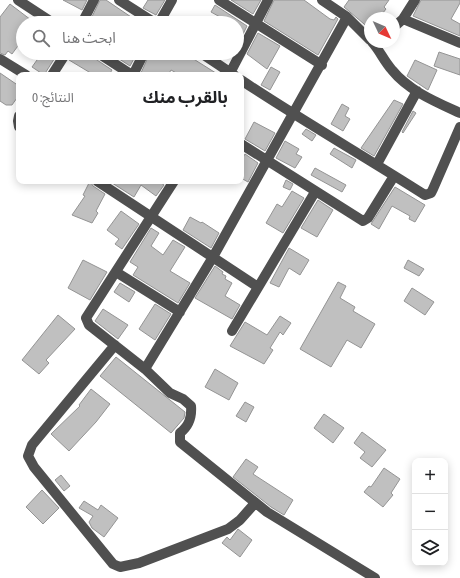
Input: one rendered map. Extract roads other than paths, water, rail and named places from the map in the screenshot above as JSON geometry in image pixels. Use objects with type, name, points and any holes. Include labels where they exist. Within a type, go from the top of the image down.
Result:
[{"type":"street","points":[[18,0],[42,16]]},
{"type":"street","points":[[86,16],[94,0]]},
{"type":"street","points":[[119,0],[144,16]]},
{"type":"street","points":[[163,16],[172,0]]},
{"type":"street","points":[[219,0],[243,16]]},
{"type":"street","points":[[244,47],[268,0]]},
{"type":"street","points":[[322,0],[347,18],[364,33]]},
{"type":"street","points":[[400,22],[415,0]]},
{"type":"street","points":[[244,17],[322,65]]},
{"type":"street","points":[[145,369],[213,257],[294,115],[347,18]]},
{"type":"street","points":[[403,19],[460,43]]},
{"type":"street","points":[[378,48],[392,70],[402,81],[417,91],[460,113]]},
{"type":"street","points":[[0,59],[21,72]]},
{"type":"street","points":[[54,72],[62,60]]},
{"type":"street","points":[[109,60],[128,72]]},
{"type":"street","points":[[134,72],[140,60]]},
{"type":"street","points":[[211,60],[228,72]]},
{"type":"street","points":[[232,72],[238,60]]},
{"type":"street","points":[[244,82],[294,115],[377,164],[425,195],[431,193],[460,127]]},
{"type":"street","points":[[377,164],[417,91]]},
{"type":"street","points":[[244,146],[363,221],[368,218],[394,176]]},
{"type":"street","points":[[101,184],[258,287]]},
{"type":"street","points":[[172,184],[152,218],[86,318],[89,325],[145,369],[170,393],[183,399],[191,406],[192,416],[186,428],[180,433],[180,442],[267,512],[375,578]]},
{"type":"street","points":[[232,331],[315,192]]},
{"type":"street","points":[[116,272],[180,312]]},
{"type":"street","points":[[115,345],[32,445],[28,456],[34,467],[115,566],[120,567],[139,563],[228,529],[240,520],[255,503]]}]
